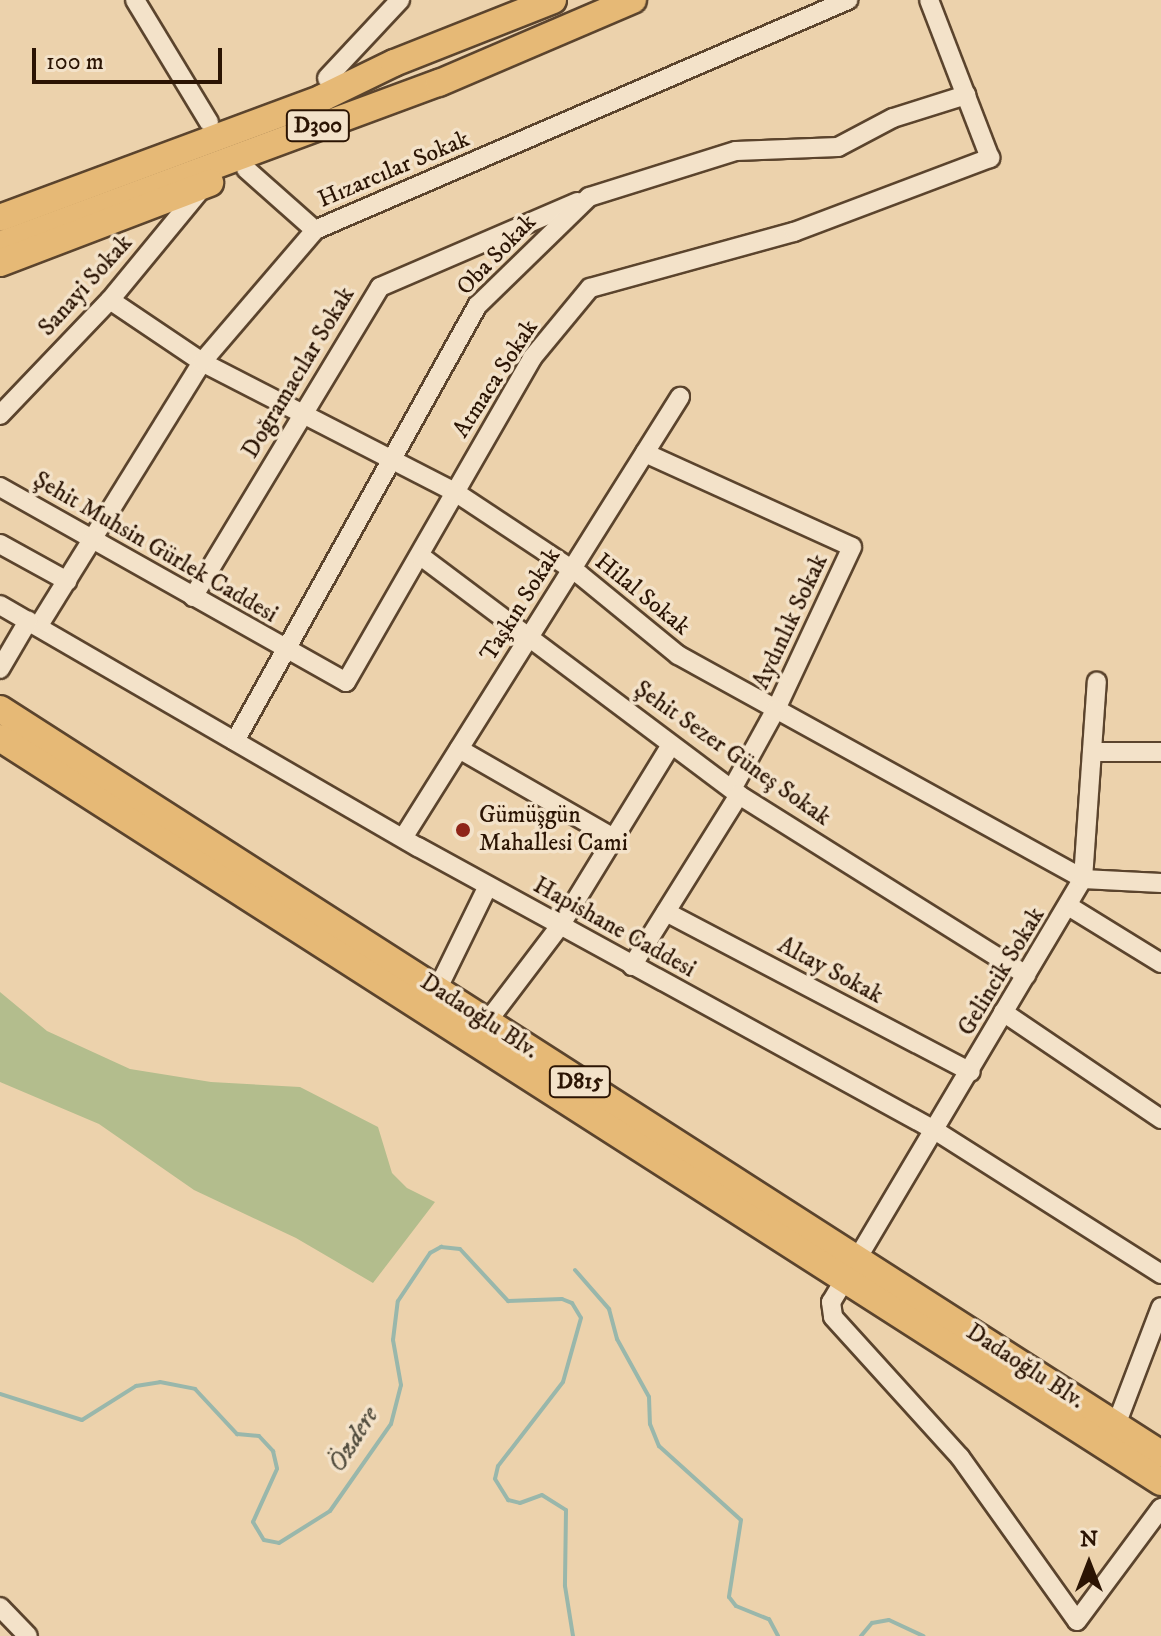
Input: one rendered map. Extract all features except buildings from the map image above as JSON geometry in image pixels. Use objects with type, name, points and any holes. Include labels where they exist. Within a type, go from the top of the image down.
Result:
[{"type":"highway","name":"D300","points":[[0,218],[322,98],[394,63],[553,0]]},
{"type":"highway","name":"D300","points":[[0,245],[439,83],[633,0]]},
{"type":"highway","points":[[0,200],[327,78],[394,63]]},
{"type":"highway","points":[[0,263],[367,123],[439,83]]},
{"type":"highway","name":"Dadaoğlu Blv.","points":[[0,709],[487,1022],[1161,1482]]},
{"type":"highway","name":"Dadaoğlu Blv.","points":[[0,738],[851,1269],[1161,1454]]},
{"type":"street","points":[[135,0],[209,122]]},
{"type":"street","points":[[327,78],[400,0]]},
{"type":"street","name":"Hızarcılar Sokak","points":[[0,669],[67,581],[202,362],[315,230],[848,0]]},
{"type":"street","points":[[929,0],[966,95]]},
{"type":"street","name":"Atmaca Sokak","points":[[286,650],[346,682],[422,557],[455,492],[532,358],[590,288],[794,232],[990,158],[966,95]]},
{"type":"street","name":"Oba Sokak","points":[[235,741],[478,305],[589,197],[736,151],[838,147],[893,118],[966,95]]},
{"type":"street","points":[[246,169],[315,230]]},
{"type":"street","name":"Sanayi Sokak","points":[[0,415],[110,300],[204,185]]},
{"type":"street","name":"Doğramacılar Sokak","points":[[193,597],[380,287],[589,197]]},
{"type":"street","name":"Hilal Sokak","points":[[110,300],[202,362],[455,492],[572,569],[678,655],[1083,879],[1161,883]]},
{"type":"street","name":"Taşkın Sokak","points":[[403,838],[680,397]]},
{"type":"street","name":"Aydınlık Sokak","points":[[632,966],[735,792],[852,547],[645,453]]},
{"type":"street","name":"Şehit Muhsin Gürlek Caddesi","points":[[0,487],[94,537],[286,650]]},
{"type":"street","points":[[0,544],[67,581]]},
{"type":"street","name":"Şehit Sezer Güneş Sokak","points":[[422,557],[735,792],[1026,975]]},
{"type":"street","name":"Hapishane Caddesi","points":[[0,605],[488,886],[936,1131],[1161,1274]]},
{"type":"street","name":"Gelincik Sokak","points":[[1097,681],[1083,879],[1070,907],[1003,1012],[971,1072],[831,1302],[833,1317],[960,1457],[1077,1621],[1161,1508]]},
{"type":"street","points":[[487,1022],[560,926],[671,745]]},
{"type":"street","points":[[459,749],[614,838]]},
{"type":"street","points":[[1092,752],[1161,752]]},
{"type":"street","points":[[437,990],[488,886]]},
{"type":"street","points":[[1070,907],[1161,963]]},
{"type":"street","name":"Altay Sokak","points":[[666,912],[971,1072]]},
{"type":"street","points":[[1003,1012],[1161,1119]]},
{"type":"street","points":[[1116,1425],[1161,1307]]},
{"type":"street","points":[[0,1607],[28,1636]]},
{"type":"green space","points":[[0,992],[47,1031],[130,1069],[211,1082],[300,1087],[378,1127],[392,1173],[407,1188],[435,1202],[373,1283],[296,1238],[194,1190],[99,1124],[0,1082]]},
{"type":"waterway","name":"Özdere","points":[[0,1394],[82,1420],[136,1386],[160,1382],[195,1389],[237,1434],[259,1436],[273,1451],[277,1469],[253,1522],[264,1540],[279,1543],[330,1511],[391,1424],[401,1385],[393,1340],[398,1301],[430,1253],[441,1247],[460,1249],[508,1301],[562,1299],[572,1303],[581,1318],[563,1382],[498,1466],[495,1479],[508,1500],[520,1503],[542,1495],[566,1510],[565,1586],[573,1636]]},
{"type":"waterway","points":[[575,1270],[609,1309],[617,1339],[649,1397],[650,1424],[659,1446],[741,1520],[729,1597],[736,1606],[769,1619],[778,1636]]},
{"type":"waterway","points":[[861,1636],[872,1623],[889,1620],[924,1636]]},
{"type":"place","name":"Gümüşgün Mahallesi Cami","points":[[463,830]]}]
